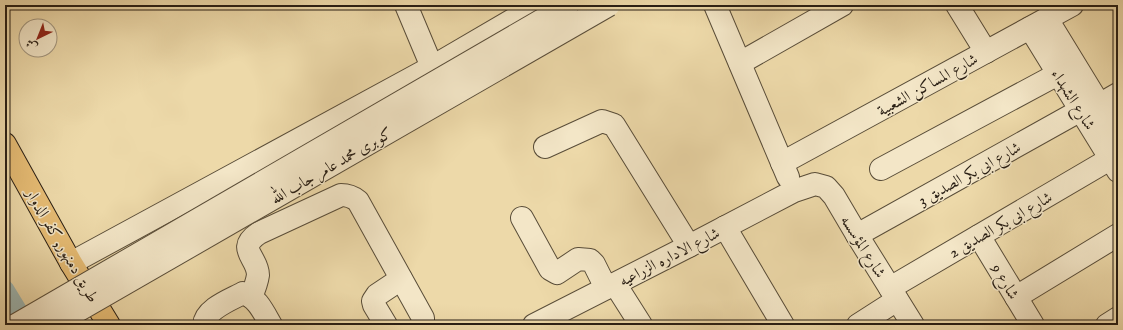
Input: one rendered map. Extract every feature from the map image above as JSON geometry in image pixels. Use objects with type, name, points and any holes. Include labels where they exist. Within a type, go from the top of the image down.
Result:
[{"type":"main road","name":"طريق دمنهور, كفر الدوار","points":[[5,144],[71,263],[109,325]]},
{"type":"street","points":[[406,5],[432,67]]},
{"type":"street","points":[[71,263],[432,67],[538,5]]},
{"type":"street","name":"كوبرى محمد عامر جاب الله","points":[[16,325],[568,5]]},
{"type":"street","name":"كوبرى محمد عامر جاب الله","points":[[53,325],[610,5]]},
{"type":"street","points":[[716,5],[782,163],[799,189]]},
{"type":"street","points":[[740,63],[842,5]]},
{"type":"street","points":[[956,5],[986,52]]},
{"type":"street","name":"شارع المساكن الشعبية","points":[[782,163],[1072,5]]},
{"type":"street","name":"شارع الشهداء","points":[[1038,23],[1058,74],[1118,135]]},
{"type":"street","name":"شارع الشهداء","points":[[1038,23],[1090,107],[1114,165]]},
{"type":"street","points":[[881,169],[1058,74]]},
{"type":"street","name":"شارع ابى بكر الصديق 3","points":[[856,235],[1090,107],[1118,94]]},
{"type":"street","points":[[545,147],[602,121],[614,125],[689,246]]},
{"type":"street","name":"شارع ابى بكر الصديق 2","points":[[858,325],[894,294],[979,236],[1114,165]]},
{"type":"street","name":"شارع المؤسسه","points":[[799,189],[815,184],[826,187],[834,196],[856,235],[913,325]]},
{"type":"street","name":"شارع الاداره الزراعيه","points":[[536,324],[799,189]]},
{"type":"street","points":[[251,297],[258,274],[248,250],[251,238],[341,195],[353,197],[358,201],[423,318],[423,325]]},
{"type":"street","points":[[522,218],[553,272],[557,273],[578,259],[590,260],[641,325]]},
{"type":"street","points":[[725,227],[783,325]]},
{"type":"street","points":[[1016,297],[1118,235]]},
{"type":"street","name":"شارع 9","points":[[979,236],[1033,325]]},
{"type":"street","points":[[386,325],[373,301],[377,294],[401,279]]},
{"type":"street","points":[[204,325],[204,320],[210,312],[243,293],[255,300],[271,325]]},
{"type":"street","points":[[1107,325],[1118,318]]},
{"type":"waterway","points":[[5,289],[27,325]]}]
